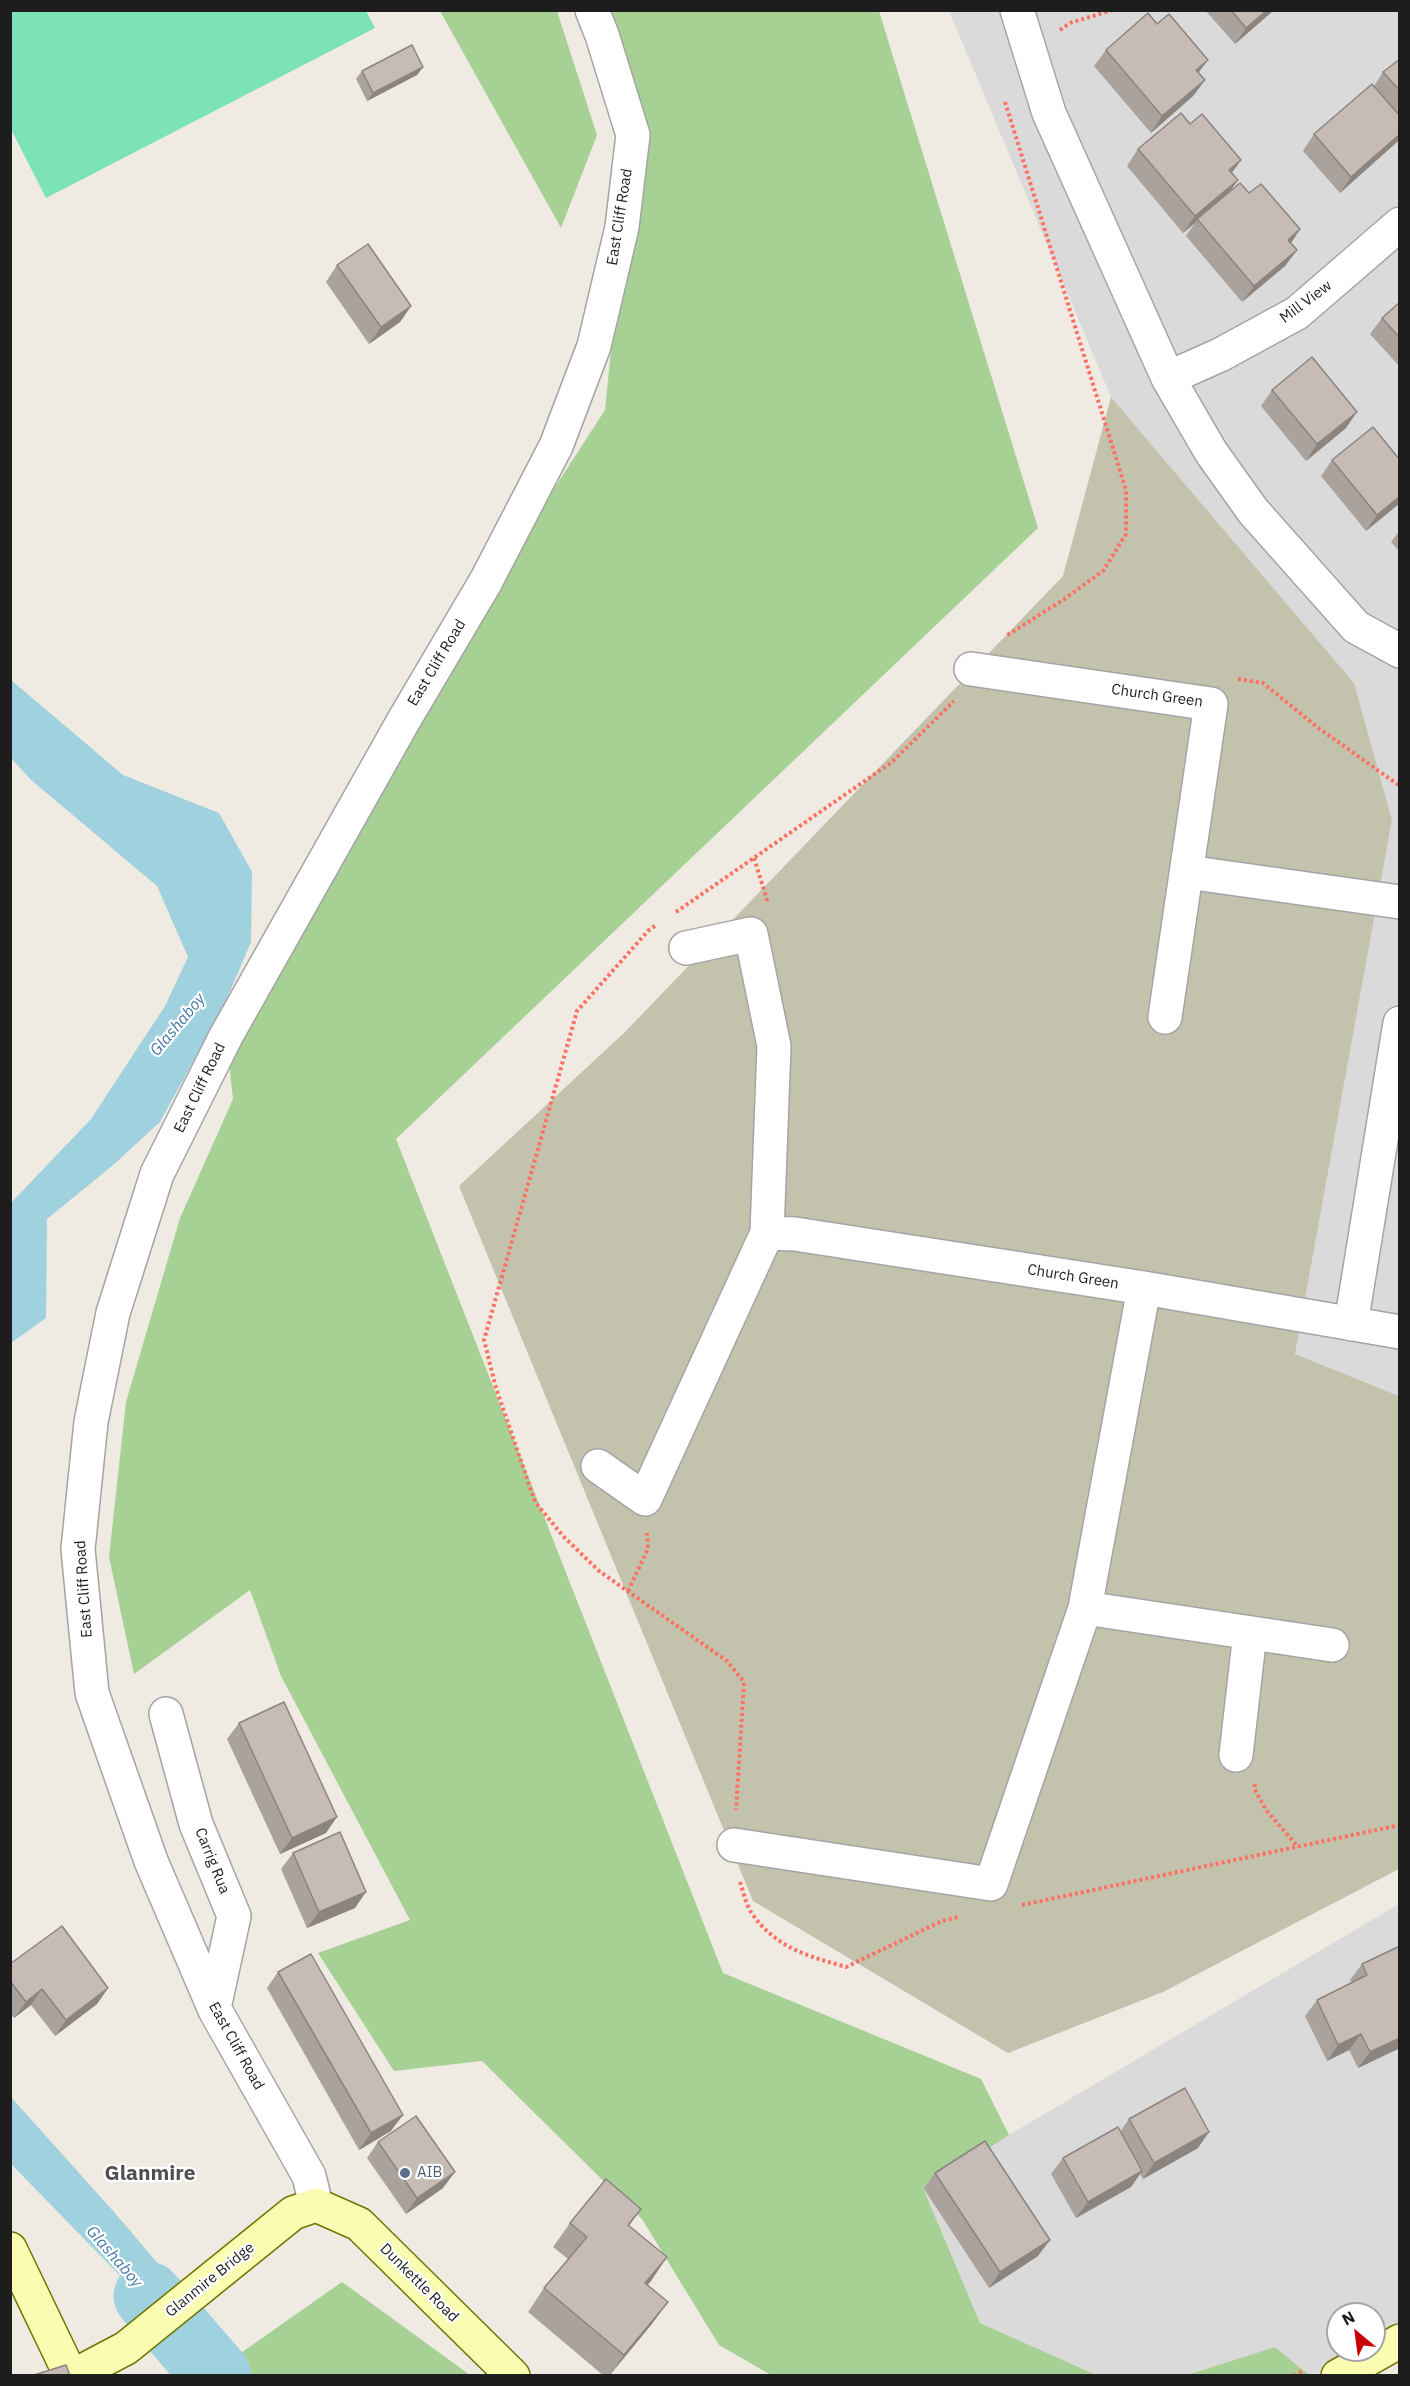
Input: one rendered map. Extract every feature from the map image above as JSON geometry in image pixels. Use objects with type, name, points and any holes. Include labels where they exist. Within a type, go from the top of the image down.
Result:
[{"type":"street","name":"East Cliff Road","points":[[305,2209],[309,2176],[214,2008],[150,1861],[92,1693],[78,1549],[91,1422],[113,1313],[157,1174],[226,1036],[311,889],[404,720],[486,581],[556,446],[594,346],[622,227],[633,135],[592,10]]},
{"type":"street","points":[[1023,12],[1049,113],[1168,378],[1211,452],[1252,512],[1356,627],[1400,651]]},
{"type":"street","name":"Mill View","points":[[1168,378],[1220,355],[1297,313],[1400,224]]},
{"type":"street","name":"Church Green","points":[[971,669],[1211,704],[1165,1017]]},
{"type":"street","points":[[1187,872],[1400,902]]},
{"type":"street","points":[[598,1466],[645,1499],[781,1234],[774,1046],[751,934],[686,948]]},
{"type":"street","points":[[1351,1324],[1400,1023]]},
{"type":"street","name":"Church Green","points":[[781,1234],[1144,1288],[1400,1332]]},
{"type":"street","points":[[734,1845],[991,1884],[1085,1608],[1144,1288]]},
{"type":"street","points":[[1085,1608],[1332,1645]]},
{"type":"street","points":[[1236,1755],[1250,1633]]},
{"type":"street","name":"Carrig Rua","points":[[166,1714],[196,1824],[234,1917],[214,2008]]},
{"type":"street","name":"Glanmire Bridge","points":[[72,2376],[126,2348],[305,2209]]},
{"type":"street","name":"Dunkettle Road","points":[[305,2209],[359,2224],[513,2376]]},
{"type":"street","points":[[10,2250],[72,2376]]},
{"type":"street","points":[[1338,2376],[1400,2340]]},
{"type":"path","points":[[1057,32],[1070,23],[1112,10]]},
{"type":"path","points":[[667,918],[892,762],[953,701],[970,689],[972,660],[1103,571],[1126,534],[1126,490],[1003,98]]},
{"type":"path","points":[[658,924],[648,931],[577,1011],[484,1340],[496,1388],[535,1502],[563,1536],[599,1571],[727,1660],[744,1682],[733,1862],[751,1912],[774,1936],[797,1953],[846,1967],[942,1921],[966,1916]]},
{"type":"path","points":[[628,1591],[648,1549],[645,1499]]},
{"type":"path","points":[[1236,1755],[1258,1757],[1254,1788],[1266,1810],[1298,1847]]},
{"type":"path","points":[[1012,1907],[1400,1825]]},
{"type":"shaded area","points":[[949,11],[1399,11],[1399,1396],[1295,1354],[1392,820],[1354,683],[1111,397]]},
{"type":"shaded area","points":[[1111,397],[1354,683],[1392,820],[1295,1354],[1399,1396],[1399,1869],[1163,1992],[1008,2053],[753,1901],[459,1186],[625,1032],[1063,576]]},
{"type":"shaded area","points":[[1399,1904],[1399,2357],[1386,2360],[1386,2302],[1326,2302],[1326,2362],[1374,2362],[1309,2375],[1275,2347],[1187,2375],[1096,2375],[980,2323],[924,2189],[1009,2135]]},
{"type":"green space","points":[[11,11],[366,11],[375,28],[46,198],[11,129]]},
{"type":"green space","points":[[440,11],[557,11],[597,135],[561,228]]},
{"type":"green space","points":[[611,11],[879,11],[1038,528],[396,1139],[723,1973],[981,2079],[1009,2135],[924,2190],[980,2323],[1096,2375],[771,2375],[719,2345],[642,2219],[482,2061],[394,2071],[318,1953],[410,1920],[281,1676],[250,1590],[134,1674],[109,1557],[126,1402],[180,1218],[233,1099],[226,1036],[404,720],[605,410],[633,135]]},
{"type":"green space","points":[[342,2282],[470,2375],[208,2376]]},
{"type":"green space","points":[[1275,2347],[1309,2375],[1187,2375]]},
{"type":"water","points":[[11,680],[123,775],[219,813],[252,872],[251,942],[225,1003],[160,1122],[112,1166],[47,1219],[46,1318],[11,1343],[11,1203],[91,1119],[165,1006],[188,957],[157,886],[30,779],[11,758]]},
{"type":"water","points":[[10,2096],[114,2212],[253,2375],[217,2375],[11,2164]]},
{"type":"building","points":[[1231,10],[1267,10],[1246,28]]},
{"type":"building","points":[[1148,13],[1157,24],[1169,14],[1208,60],[1196,70],[1205,80],[1162,116],[1106,50]]},
{"type":"building","points":[[412,45],[423,67],[373,93],[362,71]]},
{"type":"building","points":[[1400,59],[1400,91],[1383,72]]},
{"type":"building","points":[[1372,84],[1400,116],[1400,134],[1351,177],[1314,134]]},
{"type":"building","points":[[1181,113],[1190,124],[1202,114],[1241,160],[1229,170],[1238,180],[1195,216],[1138,149]]},
{"type":"building","points":[[1240,183],[1249,193],[1261,184],[1300,229],[1288,240],[1297,250],[1254,286],[1197,219]]},
{"type":"building","points":[[368,244],[411,306],[381,327],[337,265]]},
{"type":"building","points":[[1400,302],[1400,338],[1382,318]]},
{"type":"building","points":[[1312,357],[1357,412],[1317,444],[1272,390]]},
{"type":"building","points":[[1373,427],[1400,460],[1400,496],[1377,515],[1332,460]]},
{"type":"building","points":[[284,1702],[337,1817],[292,1838],[239,1723]]},
{"type":"building","points":[[340,1832],[366,1892],[319,1912],[293,1853]]},
{"type":"building","points":[[62,1926],[108,1988],[66,2020],[42,1989],[26,2002],[10,1981],[10,1964]]},
{"type":"building","points":[[1400,1946],[1400,2038],[1370,2052],[1361,2034],[1338,2045],[1317,2000],[1367,1975],[1362,1964]]},
{"type":"building","points":[[311,1954],[403,2115],[371,2133],[278,1972]]},
{"type":"building","points":[[1185,2088],[1209,2132],[1154,2163],[1129,2119]]},
{"type":"building","points":[[416,2116],[455,2172],[417,2198],[378,2142]]},
{"type":"building","points":[[1118,2127],[1142,2171],[1088,2202],[1063,2158]]},
{"type":"building","points":[[985,2141],[1050,2240],[1000,2272],[935,2173]]},
{"type":"building","points":[[606,2179],[641,2209],[628,2225],[667,2257],[645,2283],[668,2302],[624,2355],[544,2288],[587,2237],[570,2223]]},
{"type":"building","points":[[66,2365],[70,2376],[31,2376]]},
{"type":"waterway","name":"Glashaboy","points":[[148,2296],[217,2376]]},
{"type":"place","name":"AIB","points":[[405,2173]]},
{"type":"district","name":"Glanmire","points":[[150,2174]]}]
